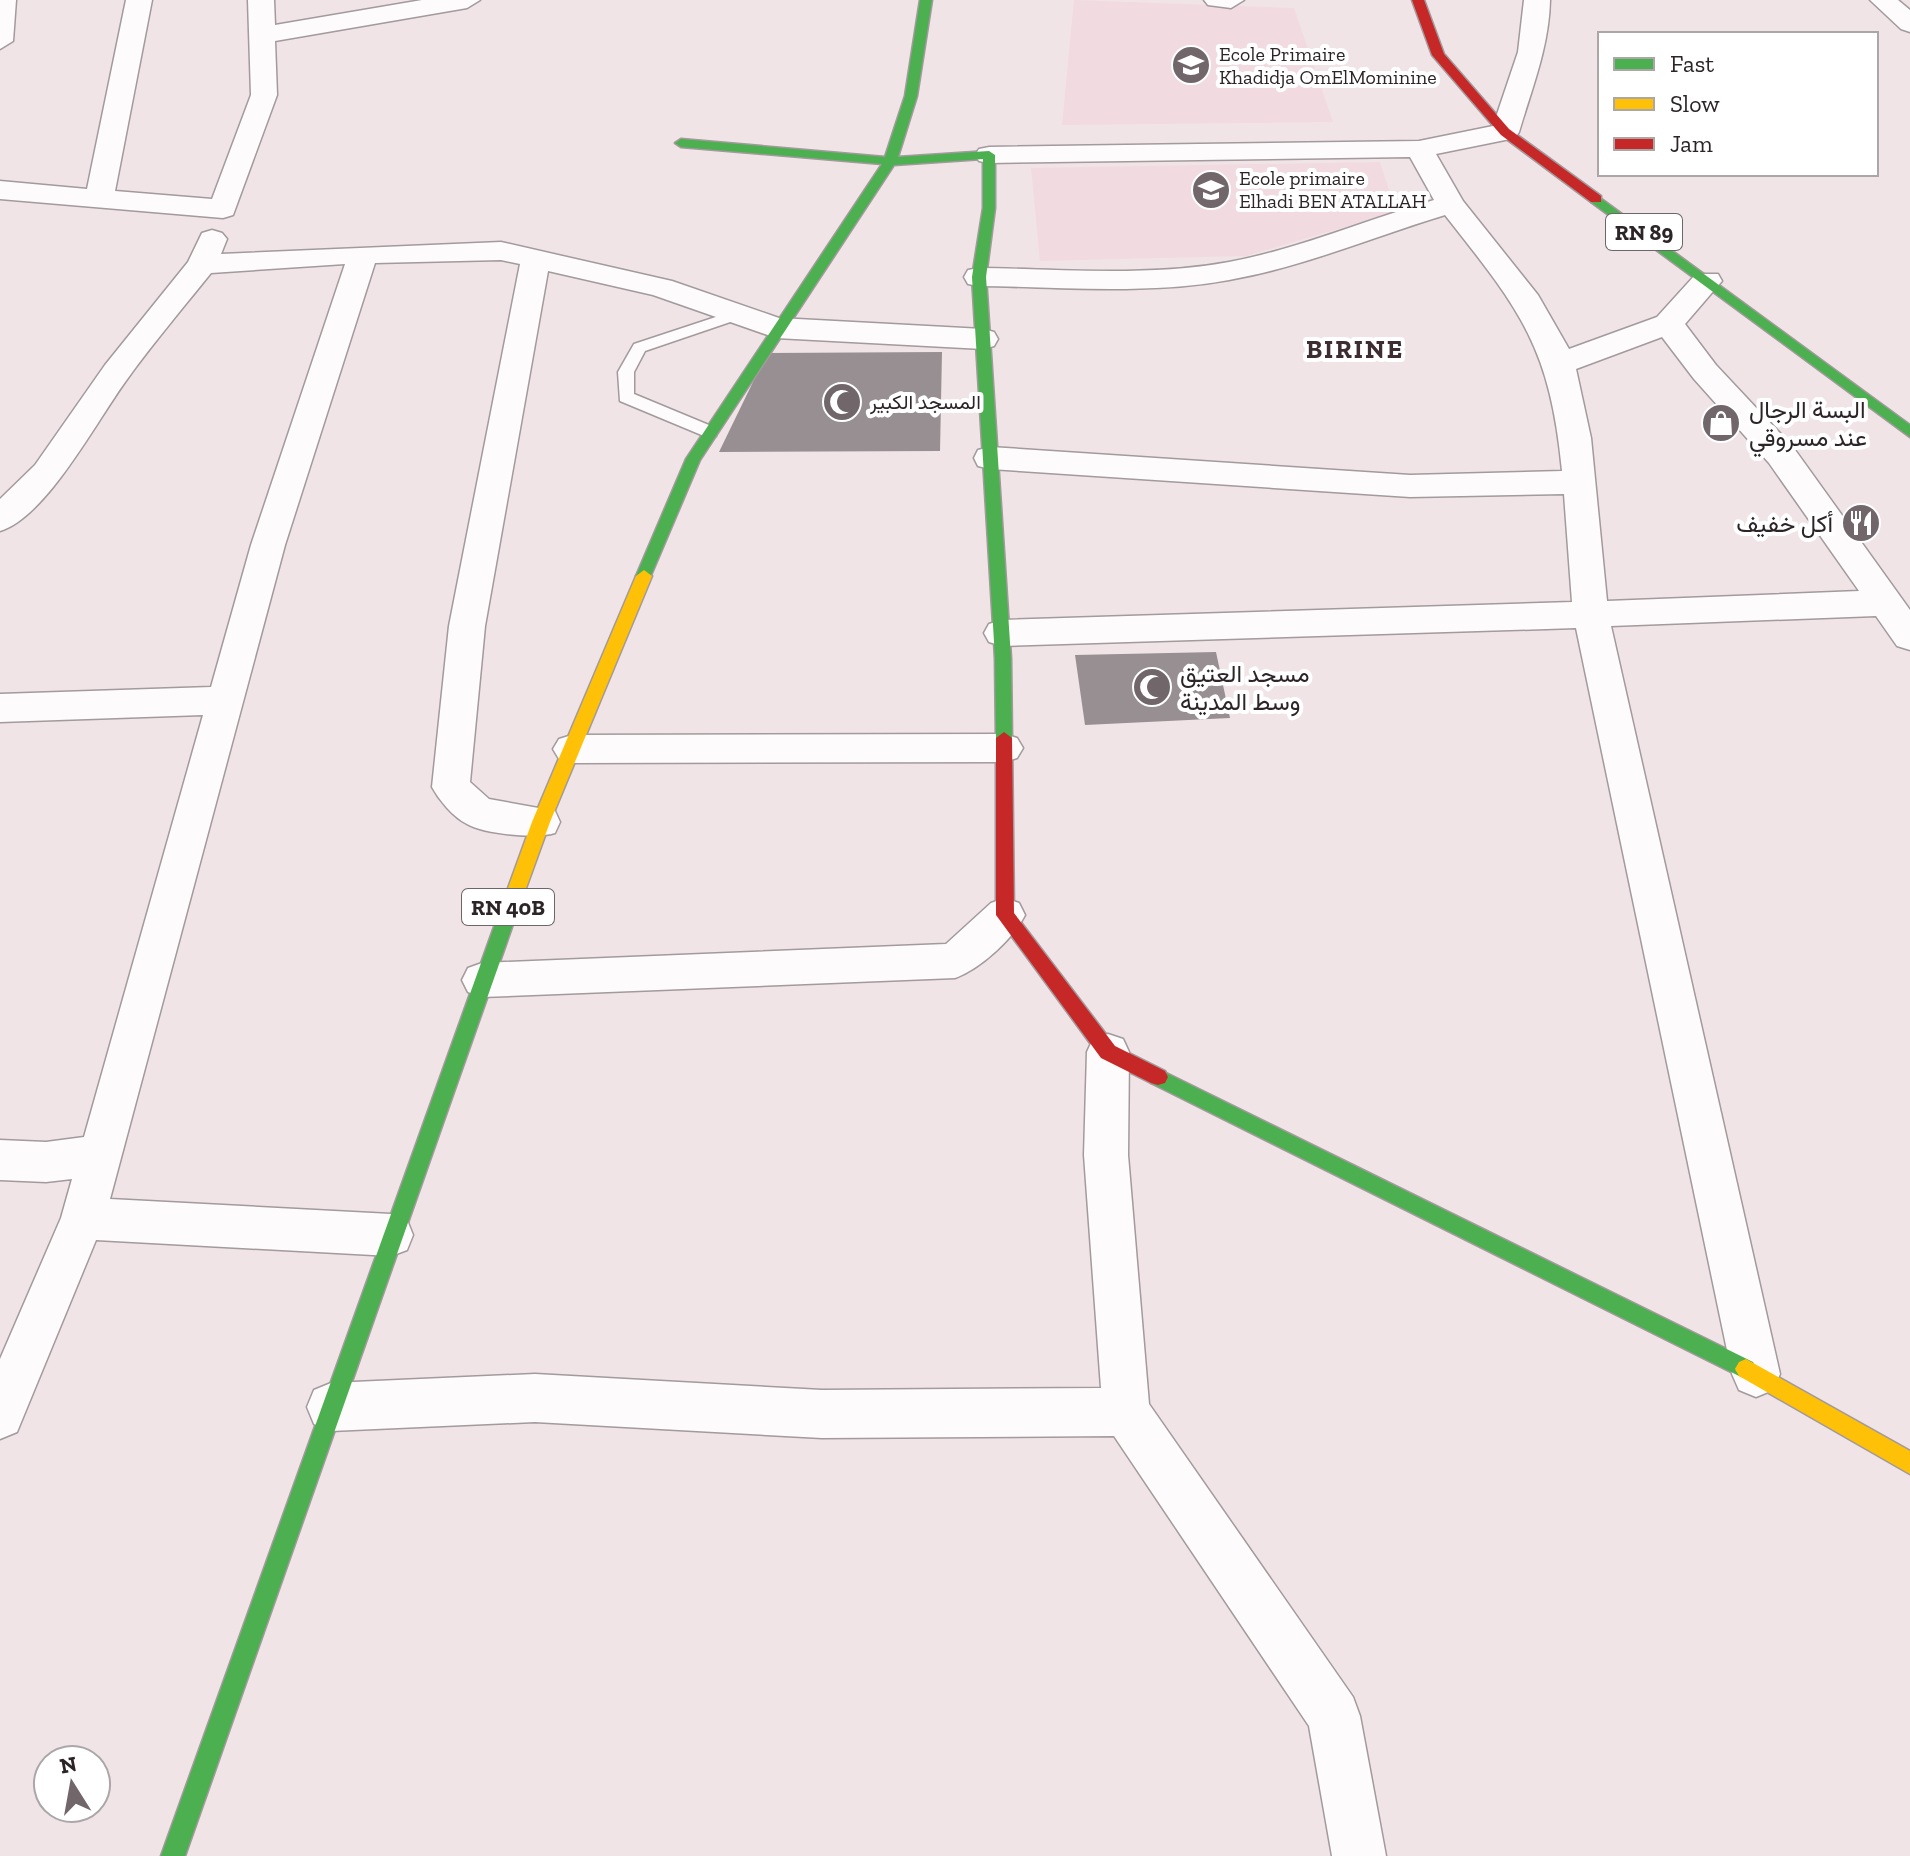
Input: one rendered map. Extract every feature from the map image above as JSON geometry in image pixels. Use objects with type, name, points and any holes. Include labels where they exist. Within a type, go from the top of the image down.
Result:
[{"type":"main road","name":"RN 40B","points":[[173,1856],[391,1235],[541,822],[693,459],[776,328],[890,161],[911,96],[926,0]]},
{"type":"main road","name":"RN 89","points":[[1418,0],[1438,55],[1505,132],[1910,432]]},
{"type":"main road","points":[[681,143],[890,161],[989,155],[989,208],[979,277],[1002,633],[1005,915],[1108,1052],[1756,1374],[1910,1463]]},
{"type":"street","points":[[0,41],[3,0]]},
{"type":"street","points":[[99,200],[139,0]]},
{"type":"street","points":[[0,519],[47,473],[116,372],[202,264],[264,95],[261,0]]},
{"type":"street","points":[[263,35],[467,0]]},
{"type":"street","points":[[1217,0],[1231,0]]},
{"type":"street","points":[[1409,0],[1418,0]]},
{"type":"street","points":[[989,155],[1419,149],[1505,132],[1516,92],[1533,55],[1537,0]]},
{"type":"street","points":[[1883,0],[1910,24]]},
{"type":"street","points":[[1419,149],[1451,204],[1527,302],[1559,364],[1573,417],[1591,615],[1756,1374]]},
{"type":"street","points":[[0,190],[223,209]]},
{"type":"street","points":[[979,277],[1161,277],[1227,271],[1324,248],[1451,204]]},
{"type":"street","points":[[202,264],[363,254],[501,251],[661,288],[776,328],[983,339]]},
{"type":"street","points":[[3,1403],[83,1218],[268,545],[363,254]]},
{"type":"street","points":[[536,257],[467,626],[451,787],[479,813],[541,822]]},
{"type":"street","points":[[1559,364],[1668,324],[1707,281]]},
{"type":"street","points":[[1668,324],[1705,372],[1781,455],[1910,637]]},
{"type":"street","points":[[990,458],[1410,486],[1580,482]]},
{"type":"street","points":[[1002,633],[1886,603]]},
{"type":"street","points":[[0,708],[226,700]]},
{"type":"street","points":[[572,749],[1004,748]]},
{"type":"street","points":[[482,980],[955,961],[1005,915]]},
{"type":"street","points":[[1108,1052],[1106,1155],[1126,1412],[1334,1716],[1359,1856]]},
{"type":"street","points":[[0,1160],[46,1162],[100,1155]]},
{"type":"street","points":[[83,1218],[391,1235]]},
{"type":"street","points":[[331,1407],[535,1398],[822,1414],[1126,1412]]},
{"type":"lane","points":[[710,432],[626,397],[626,372],[639,348],[737,315]]},
{"type":"shaded area","name":"Ecole Primaire Khadidja OmElMominine","points":[[1074,0],[1294,8],[1333,122],[1062,125]]},
{"type":"shaded area","name":"Ecole primaire Elhadi BEN ATALLAH","points":[[1380,162],[1396,212],[1246,256],[1040,261],[1031,168]]},
{"type":"building","name":"المسجد الكبير","points":[[942,352],[940,451],[719,452],[767,353]]},
{"type":"building","name":"مسجد العتيق وسط المدينة","points":[[1216,652],[1230,718],[1085,725],[1075,655]]},
{"type":"traffic: fast","points":[[644,576],[693,459],[890,161],[911,96],[926,0]]},
{"type":"traffic: fast","points":[[681,143],[890,161],[989,155],[989,208],[979,277],[1003,658],[1004,738]]},
{"type":"traffic: fast","points":[[1596,199],[1910,432]]},
{"type":"traffic: fast","points":[[173,1856],[508,913]]},
{"type":"traffic: fast","points":[[1158,1077],[1746,1369]]},
{"type":"traffic: slow","points":[[508,913],[541,822],[644,576]]},
{"type":"traffic: slow","points":[[1746,1369],[1910,1463]]},
{"type":"traffic: jam","points":[[1418,0],[1438,55],[1505,132],[1596,199]]},
{"type":"traffic: jam","points":[[1004,738],[1005,915],[1108,1052],[1158,1077]]},
{"type":"place","name":"Ecole Primaire Khadidja OmElMominine","points":[[1191,65]]},
{"type":"place","name":"Ecole primaire Elhadi BEN ATALLAH","points":[[1211,190]]},
{"type":"place","name":"المسجد الكبير","points":[[842,402]]},
{"type":"place","name":"البسة الرجال عند مسروقي","points":[[1721,423]]},
{"type":"place","name":"أكل خفيف","points":[[1861,523]]},
{"type":"place","name":"مسجد العتيق وسط المدينة","points":[[1152,687]]},
{"type":"district","name":"BIRINE","points":[[1355,349]]}]
